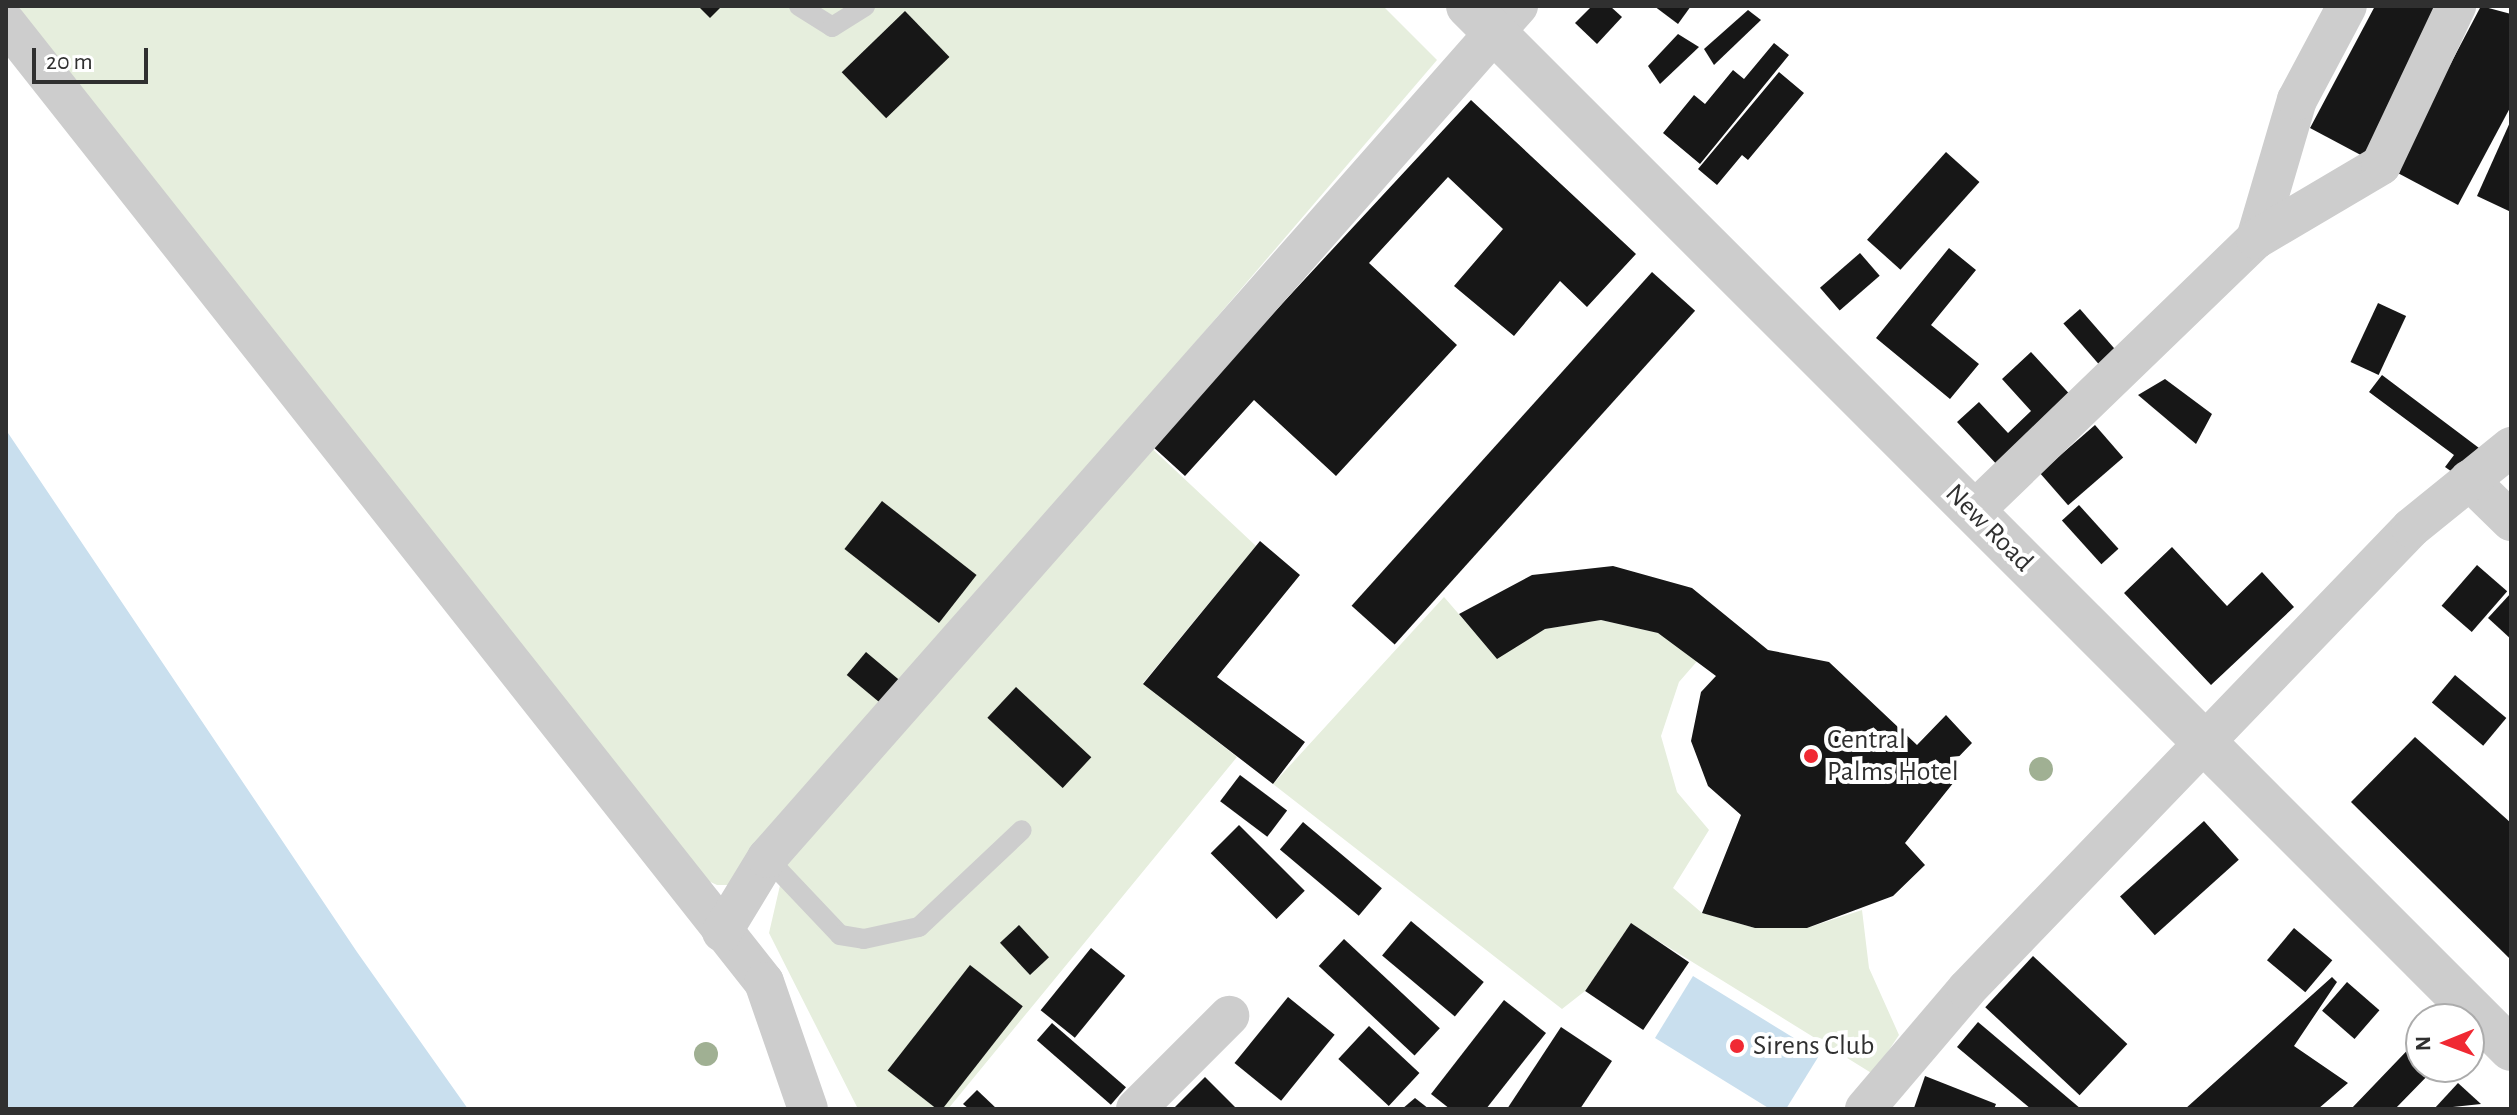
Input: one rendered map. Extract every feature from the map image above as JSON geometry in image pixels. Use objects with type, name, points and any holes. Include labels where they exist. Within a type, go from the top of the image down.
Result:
[{"type":"street","points":[[2256,239],[2297,100],[2347,6]]},
{"type":"street","points":[[1973,512],[2256,239],[2381,165],[2456,6]]},
{"type":"street","points":[[722,932],[767,858],[1494,14]]},
{"type":"street","name":"New Road","points":[[1494,14],[1973,512],[2511,1049]]},
{"type":"street","points":[[6,23],[764,982],[808,1109]]},
{"type":"street","points":[[1865,1109],[1967,989],[2411,528],[2511,447]]},
{"type":"street","points":[[2469,480],[2511,521]]},
{"type":"street","points":[[1136,1109],[1229,1016]]},
{"type":"lane","points":[[799,6],[832,27],[865,6]]},
{"type":"lane","points":[[767,858],[840,935],[864,939],[919,927],[1022,830]]},
{"type":"green space","points":[[17,6],[1383,6],[1437,60],[731,885],[717,885],[704,879]]},
{"type":"green space","points":[[1143,440],[1256,546],[1143,683],[1237,757],[948,1109],[858,1109],[769,933],[784,868]]},
{"type":"green space","points":[[1444,597],[1497,658],[1545,629],[1601,620],[1658,633],[1699,659],[1679,682],[1661,736],[1677,792],[1709,830],[1673,888],[1702,913],[1755,928],[1807,928],[1862,910],[1869,968],[1899,1035],[1873,1074],[1631,924],[1585,991],[1562,1009],[1273,784]]},
{"type":"water","points":[[6,430],[357,952],[468,1109],[6,1109]]},
{"type":"water","name":"Sirens Club","points":[[1693,976],[1820,1054],[1786,1109],[1770,1109],[1655,1038]]},
{"type":"building","points":[[698,6],[722,6],[710,18]]},
{"type":"building","points":[[1592,6],[1610,6],[1622,17],[1597,44],[1575,23]]},
{"type":"building","points":[[1654,6],[1691,6],[1678,24]]},
{"type":"building","points":[[2375,6],[2442,6],[2372,161],[2310,128]]},
{"type":"building","points":[[2481,6],[2511,14],[2511,106],[2458,205],[2394,171]]},
{"type":"building","points":[[1748,10],[1761,20],[1714,65],[1704,49]]},
{"type":"building","points":[[905,11],[949,57],[886,118],[842,72]]},
{"type":"building","points":[[1678,34],[1699,47],[1660,84],[1648,66]]},
{"type":"building","points":[[1774,43],[1789,55],[1700,164],[1663,133],[1694,95],[1705,104],[1733,70],[1744,79]]},
{"type":"building","points":[[1779,72],[1804,93],[1748,160],[1742,155],[1717,185],[1698,169]]},
{"type":"building","points":[[1471,100],[1636,254],[1587,307],[1560,281],[1514,336],[1454,286],[1503,229],[1448,177],[1369,263],[1457,345],[1336,476],[1254,400],[1185,476],[1151,445]]},
{"type":"building","points":[[2511,120],[2511,212],[2477,196]]},
{"type":"building","points":[[1946,152],[1979,182],[1900,270],[1867,240]]},
{"type":"building","points":[[1949,248],[1976,270],[1931,325],[1979,364],[1950,399],[1876,338]]},
{"type":"building","points":[[1860,253],[1880,276],[1840,310],[1820,288]]},
{"type":"building","points":[[1652,272],[1695,311],[1395,644],[1352,606]]},
{"type":"building","points":[[2378,303],[2406,316],[2379,375],[2351,362]]},
{"type":"building","points":[[2080,309],[2122,357],[2105,372],[2063,323]]},
{"type":"building","points":[[2031,352],[2075,400],[2001,469],[1957,422],[1979,402],[2008,433],[2031,411],[2002,379]]},
{"type":"building","points":[[2382,375],[2479,448],[2458,476],[2445,467],[2454,455],[2369,392]]},
{"type":"building","points":[[2165,379],[2212,414],[2196,444],[2138,395]]},
{"type":"building","points":[[2095,425],[2123,457],[2068,505],[2040,473]]},
{"type":"building","points":[[882,501],[977,575],[939,623],[844,549]]},
{"type":"building","points":[[2079,505],[2118,549],[2101,564],[2062,520]]},
{"type":"building","points":[[1260,541],[1300,575],[1217,677],[1305,742],[1273,784],[1143,684]]},
{"type":"building","points":[[2172,547],[2227,606],[2262,572],[2294,607],[2211,685],[2124,593]]},
{"type":"building","points":[[2477,565],[2507,591],[2472,632],[2442,606]]},
{"type":"building","name":"Central Palms Hotel","points":[[1613,566],[1692,588],[1768,650],[1829,662],[1917,745],[1946,715],[1972,743],[1944,772],[1954,782],[1905,843],[1925,865],[1893,896],[1807,928],[1755,928],[1702,913],[1741,815],[1708,786],[1691,741],[1701,692],[1716,676],[1658,633],[1601,620],[1545,629],[1497,659],[1459,614],[1532,575]]},
{"type":"building","points":[[2511,593],[2511,639],[2488,618]]},
{"type":"building","points":[[866,652],[899,680],[880,703],[847,675]]},
{"type":"building","points":[[2455,675],[2506,718],[2483,746],[2432,703]]},
{"type":"building","points":[[1016,687],[1091,757],[1063,788],[987,718]]},
{"type":"building","points":[[2415,737],[2511,823],[2511,960],[2351,802]]},
{"type":"building","points":[[1240,775],[1287,811],[1267,837],[1220,801]]},
{"type":"building","points":[[2204,821],[2239,860],[2155,935],[2120,897]]},
{"type":"building","points":[[1303,822],[1382,888],[1359,916],[1280,850]]},
{"type":"building","points":[[1239,825],[1305,891],[1276,919],[1211,853]]},
{"type":"building","points":[[1411,921],[1484,982],[1455,1017],[1382,955]]},
{"type":"building","points":[[1631,923],[1689,962],[1643,1030],[1585,991]]},
{"type":"building","points":[[1019,925],[1049,957],[1030,975],[1000,943]]},
{"type":"building","points":[[2294,928],[2332,960],[2305,992],[2267,960]]},
{"type":"building","points":[[1344,939],[1440,1028],[1415,1055],[1319,966]]},
{"type":"building","points":[[1091,948],[1125,976],[1075,1038],[1041,1010]]},
{"type":"building","points":[[2033,956],[2127,1044],[2080,1095],[1985,1007]]},
{"type":"building","points":[[970,965],[1023,1006],[943,1109],[937,1109],[888,1071]]},
{"type":"building","points":[[2332,977],[2337,982],[2294,1046],[2348,1083],[2318,1109],[2185,1109]]},
{"type":"building","points":[[2347,982],[2379,1010],[2355,1039],[2322,1011]]},
{"type":"building","points":[[1288,997],[1335,1035],[1281,1101],[1235,1063]]},
{"type":"building","points":[[1504,1000],[1546,1033],[1486,1109],[1450,1109],[1431,1094]]},
{"type":"building","points":[[1978,1022],[2081,1109],[2031,1109],[1957,1047]]},
{"type":"building","points":[[1052,1023],[1126,1087],[1111,1105],[1037,1040]]},
{"type":"building","points":[[1369,1026],[1419,1073],[1389,1106],[1338,1059]]},
{"type":"building","points":[[1561,1027],[1612,1061],[1580,1109],[1507,1109]]},
{"type":"building","points":[[2405,1053],[2405,1083],[2420,1083],[2395,1109],[2351,1109]]},
{"type":"building","points":[[1925,1076],[1996,1104],[1994,1109],[1914,1108]]},
{"type":"building","points":[[1205,1077],[1237,1109],[1173,1109]]},
{"type":"building","points":[[2458,1083],[2481,1104],[2434,1109]]},
{"type":"building","points":[[977,1090],[997,1109],[969,1109],[963,1104]]},
{"type":"building","points":[[1415,1098],[1429,1109],[1402,1109]]},
{"type":"place","name":"Central Palms Hotel","points":[[1811,756]]},
{"type":"place","name":"Sirens Club","points":[[1737,1046]]}]
